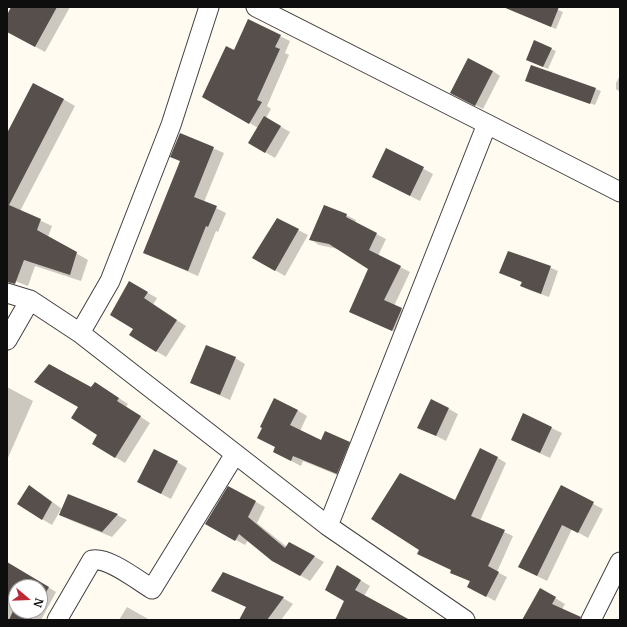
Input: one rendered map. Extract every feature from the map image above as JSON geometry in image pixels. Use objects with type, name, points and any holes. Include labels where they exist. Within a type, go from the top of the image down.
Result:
[{"type":"street","points":[[80,333],[113,274],[171,125],[209,7]]},
{"type":"street","points":[[256,7],[620,192]]},
{"type":"street","points":[[328,526],[487,124]]},
{"type":"street","points":[[7,293],[30,300],[80,333],[328,526],[465,620]]},
{"type":"street","points":[[7,340],[30,300]]},
{"type":"street","points":[[57,620],[92,560],[98,559],[107,562],[152,589],[235,454]]},
{"type":"street","points":[[591,620],[620,562]]},
{"type":"building","points":[[11,7],[57,7],[35,47],[7,32],[7,15]]},
{"type":"building","points":[[503,7],[559,7],[551,27]]},
{"type":"building","points":[[248,19],[281,35],[275,47],[280,49],[257,100],[262,102],[249,124],[202,97],[226,46],[234,50]]},
{"type":"building","points":[[534,40],[552,48],[543,67],[526,60]]},
{"type":"building","points":[[468,58],[493,71],[475,106],[450,93]]},
{"type":"building","points":[[531,65],[596,88],[590,104],[525,81]]},
{"type":"building","points":[[33,83],[64,99],[9,205],[41,219],[37,230],[77,252],[70,275],[24,260],[15,284],[7,282],[7,133]]},
{"type":"building","points":[[264,116],[281,126],[265,153],[248,143]]},
{"type":"building","points":[[180,133],[214,147],[194,197],[217,206],[208,227],[206,226],[188,271],[143,253],[180,161],[170,157]]},
{"type":"building","points":[[386,148],[424,167],[410,196],[372,177]]},
{"type":"building","points":[[324,205],[347,214],[346,217],[377,233],[369,250],[401,266],[384,300],[402,308],[392,331],[349,312],[368,269],[329,244],[309,240]]},
{"type":"building","points":[[277,218],[299,229],[275,271],[252,258]]},
{"type":"building","points":[[508,251],[551,266],[541,294],[520,286],[522,282],[499,273]]},
{"type":"building","points":[[129,281],[148,292],[144,298],[177,320],[156,352],[129,335],[133,329],[110,315]]},
{"type":"building","points":[[206,345],[236,357],[220,395],[190,383]]},
{"type":"building","points":[[49,364],[91,387],[95,382],[119,398],[117,401],[141,416],[115,458],[92,444],[97,435],[71,418],[78,407],[34,382]]},
{"type":"building","points":[[274,398],[298,410],[290,425],[321,440],[325,431],[350,442],[337,474],[293,456],[291,461],[273,452],[275,447],[257,438],[262,428],[260,427]]},
{"type":"building","points":[[431,399],[449,408],[436,436],[417,428]]},
{"type":"building","points":[[523,413],[552,427],[540,453],[511,440]]},
{"type":"building","points":[[480,448],[498,457],[471,516],[505,530],[488,566],[499,572],[486,597],[467,587],[470,581],[450,573],[451,570],[417,554],[419,550],[371,519],[400,473],[455,500]]},
{"type":"building","points":[[154,449],[178,461],[161,494],[137,482]]},
{"type":"building","points":[[29,485],[52,502],[42,520],[17,504]]},
{"type":"building","points":[[561,485],[594,502],[578,533],[562,525],[537,576],[518,567]]},
{"type":"building","points":[[228,486],[256,501],[248,517],[285,548],[289,542],[315,556],[300,576],[272,561],[239,534],[235,541],[205,524]]},
{"type":"building","points":[[68,494],[118,514],[102,532],[59,515]]},
{"type":"building","points":[[7,562],[36,579],[8,579],[7,599]]},
{"type":"building","points":[[337,565],[361,580],[355,590],[410,620],[335,620],[344,601],[325,590]]},
{"type":"building","points":[[223,572],[284,597],[267,620],[239,620],[246,607],[211,591]]},
{"type":"building","points":[[540,588],[556,597],[552,604],[581,617],[580,620],[522,620]]},
{"type":"building","points":[[9,619],[32,619],[31,620]]}]
